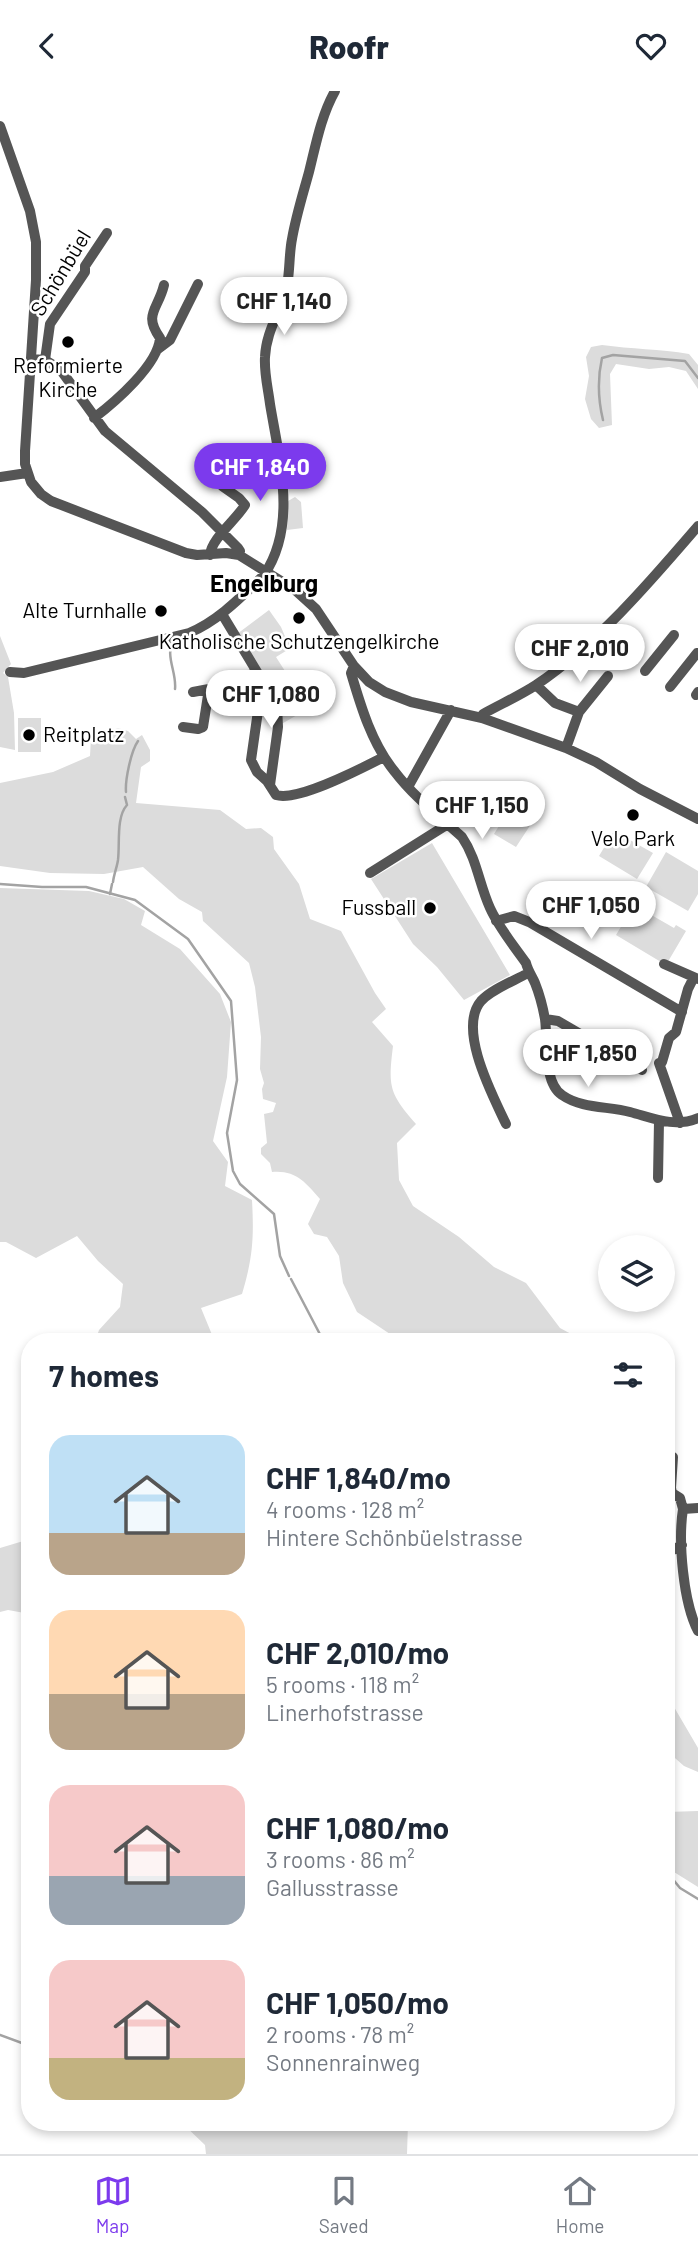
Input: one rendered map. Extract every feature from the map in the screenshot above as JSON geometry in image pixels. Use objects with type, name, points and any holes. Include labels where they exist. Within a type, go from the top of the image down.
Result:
[{"type":"street","points":[[10,672],[24,673],[176,637],[203,627],[222,614],[266,571],[281,533],[284,503],[266,377],[265,352],[268,335],[286,290],[292,240],[317,139],[335,91]]},
{"type":"street","points":[[0,126],[4,152],[30,211],[36,243],[37,264],[25,451],[27,473],[35,488],[51,501],[186,552],[197,555],[239,555],[295,589],[310,602],[354,666],[369,682],[385,692],[411,702],[482,718],[566,748],[698,819]]},
{"type":"street","name":"Schönbüel","points":[[45,361],[50,324],[107,233]]},
{"type":"street","points":[[94,418],[127,389],[158,349],[170,340],[198,283]]},
{"type":"street","points":[[158,349],[160,338],[151,320],[164,285]]},
{"type":"street","points":[[31,359],[45,361],[60,369],[105,431],[224,532],[240,551],[239,555]]},
{"type":"street","points":[[0,477],[27,473]]},
{"type":"street","points":[[210,555],[210,550],[245,505],[222,486]]},
{"type":"street","points":[[482,718],[484,714],[536,685],[617,617],[698,526]]},
{"type":"street","points":[[222,614],[256,672],[260,674],[278,710],[271,785]]},
{"type":"street","points":[[645,671],[674,635]]},
{"type":"street","points":[[670,687],[697,653]]},
{"type":"street","points":[[354,666],[351,673],[364,717],[384,757],[408,787],[467,845],[496,921],[526,963],[528,973],[534,980],[545,1019],[553,1086],[577,1102],[659,1121],[680,1123],[698,1118]]},
{"type":"street","points":[[193,692],[237,681],[256,672]]},
{"type":"street","points":[[256,672],[254,677],[258,711],[251,760],[276,795],[297,795],[384,757]]},
{"type":"street","points":[[566,748],[579,712],[608,676]]},
{"type":"street","points":[[536,685],[555,703],[579,712]]},
{"type":"street","points":[[183,727],[203,727],[209,689]]},
{"type":"street","points":[[408,787],[452,711]]},
{"type":"street","points":[[370,873],[448,824]]},
{"type":"street","points":[[496,921],[514,916],[529,922],[682,1012]]},
{"type":"street","points":[[664,964],[696,979],[676,1032],[669,1038],[662,1062],[659,1063],[680,1123]]},
{"type":"street","points":[[506,1124],[482,1072],[476,1048],[474,1017],[483,998],[528,973]]},
{"type":"street","points":[[545,1019],[558,1021],[642,1070]]},
{"type":"street","points":[[658,1178],[659,1121]]},
{"type":"street","points":[[675,1495],[680,1498],[683,1509],[682,1545],[687,1599],[698,1631]]},
{"type":"street","points":[[683,1509],[698,1507]]},
{"type":"street","points":[[675,1549],[682,1545]]},
{"type":"shaded area","points":[[602,345],[689,354],[698,365],[698,389],[686,371],[669,367],[649,369],[616,364],[610,374],[612,425],[599,428],[591,419],[585,399],[589,376],[586,357],[591,347]]},
{"type":"shaded area","points":[[295,497],[301,502],[303,528],[287,530],[288,501]]},
{"type":"shaded area","points":[[269,610],[287,641],[291,640],[294,646],[276,657],[292,682],[309,685],[321,680],[330,696],[319,702],[315,708],[311,707],[278,726],[275,707],[237,634]]},
{"type":"shaded area","points":[[0,636],[11,664],[3,673],[8,677],[14,713],[15,750],[0,747]]},
{"type":"shaded area","name":"Reitplatz","points":[[18,718],[41,718],[41,752],[18,752]]},
{"type":"shaded area","points":[[118,728],[128,731],[136,739],[142,735],[150,750],[150,761],[141,767],[136,803],[220,810],[246,829],[261,828],[273,837],[274,849],[299,884],[310,919],[341,931],[386,1009],[372,1022],[393,1046],[392,1089],[400,1105],[416,1124],[397,1143],[399,1180],[413,1206],[459,1237],[494,1267],[526,1283],[560,1328],[569,1333],[388,1333],[357,1312],[343,1283],[339,1256],[327,1237],[314,1234],[308,1224],[320,1199],[305,1182],[294,1175],[272,1172],[270,1163],[261,1154],[261,1148],[267,1143],[264,1114],[273,1112],[276,1103],[263,1099],[261,1037],[249,963],[203,921],[202,912],[179,899],[143,867],[104,874],[50,873],[0,866],[0,783],[53,772],[90,756],[91,738]]},
{"type":"shaded area","points":[[510,808],[533,821],[516,847],[494,834]]},
{"type":"shaded area","points":[[614,831],[653,853],[637,879],[599,856]]},
{"type":"shaded area","name":"Fussball","points":[[432,843],[510,975],[464,1000],[437,967],[413,944],[371,879]]},
{"type":"shaded area","points":[[666,852],[698,871],[698,894],[688,911],[646,887]]},
{"type":"shaded area","points":[[0,888],[89,891],[124,899],[145,911],[141,925],[180,949],[220,994],[231,1022],[227,1077],[213,1141],[228,1162],[225,1186],[252,1200],[251,1258],[242,1294],[201,1308],[211,1333],[98,1333],[120,1307],[123,1284],[98,1261],[77,1236],[36,1258],[6,1242],[0,1242]]},
{"type":"shaded area","points":[[634,905],[674,928],[676,925],[686,931],[666,965],[616,935]]},
{"type":"shaded area","points":[[21,1542],[21,1612],[8,1610],[0,1612],[0,1548]]},
{"type":"shaded area","points":[[675,1709],[698,1748],[698,1772],[684,1766],[675,1758]]},
{"type":"shaded area","points":[[698,1811],[698,1887],[675,1873],[675,1812]]},
{"type":"shaded area","points":[[190,2131],[408,2131],[407,2154],[206,2154],[205,2145]]},
{"type":"waterway","points":[[603,420],[599,389],[602,358],[613,355],[685,361],[698,378]]},
{"type":"waterway","points":[[174,639],[170,657],[175,689]]},
{"type":"waterway","points":[[126,792],[129,766],[138,741]]},
{"type":"waterway","points":[[113,882],[118,860],[121,816],[127,805],[125,797]]},
{"type":"waterway","points":[[0,884],[86,887],[135,900],[188,939],[231,1001],[237,1080],[227,1133],[233,1171],[240,1184],[274,1214],[280,1256],[289,1276]]},
{"type":"waterway","points":[[110,894],[112,884]]},
{"type":"waterway","points":[[291,1279],[319,1333]]},
{"type":"waterway","points":[[675,1882],[698,1899]]},
{"type":"waterway","points":[[0,2035],[21,2043]]},
{"type":"place","name":"Reformierte Kirche","points":[[68,342]]},
{"type":"place","name":"Alte Turnhalle","points":[[161,611]]},
{"type":"place","name":"Katholische Schutzengelkirche","points":[[299,618]]},
{"type":"place","name":"Reitplatz","points":[[29,735]]},
{"type":"place","name":"Velo Park","points":[[633,815]]},
{"type":"place","name":"Fussball","points":[[430,908]]},
{"type":"district","name":"Engelburg","points":[[264,584]]}]
